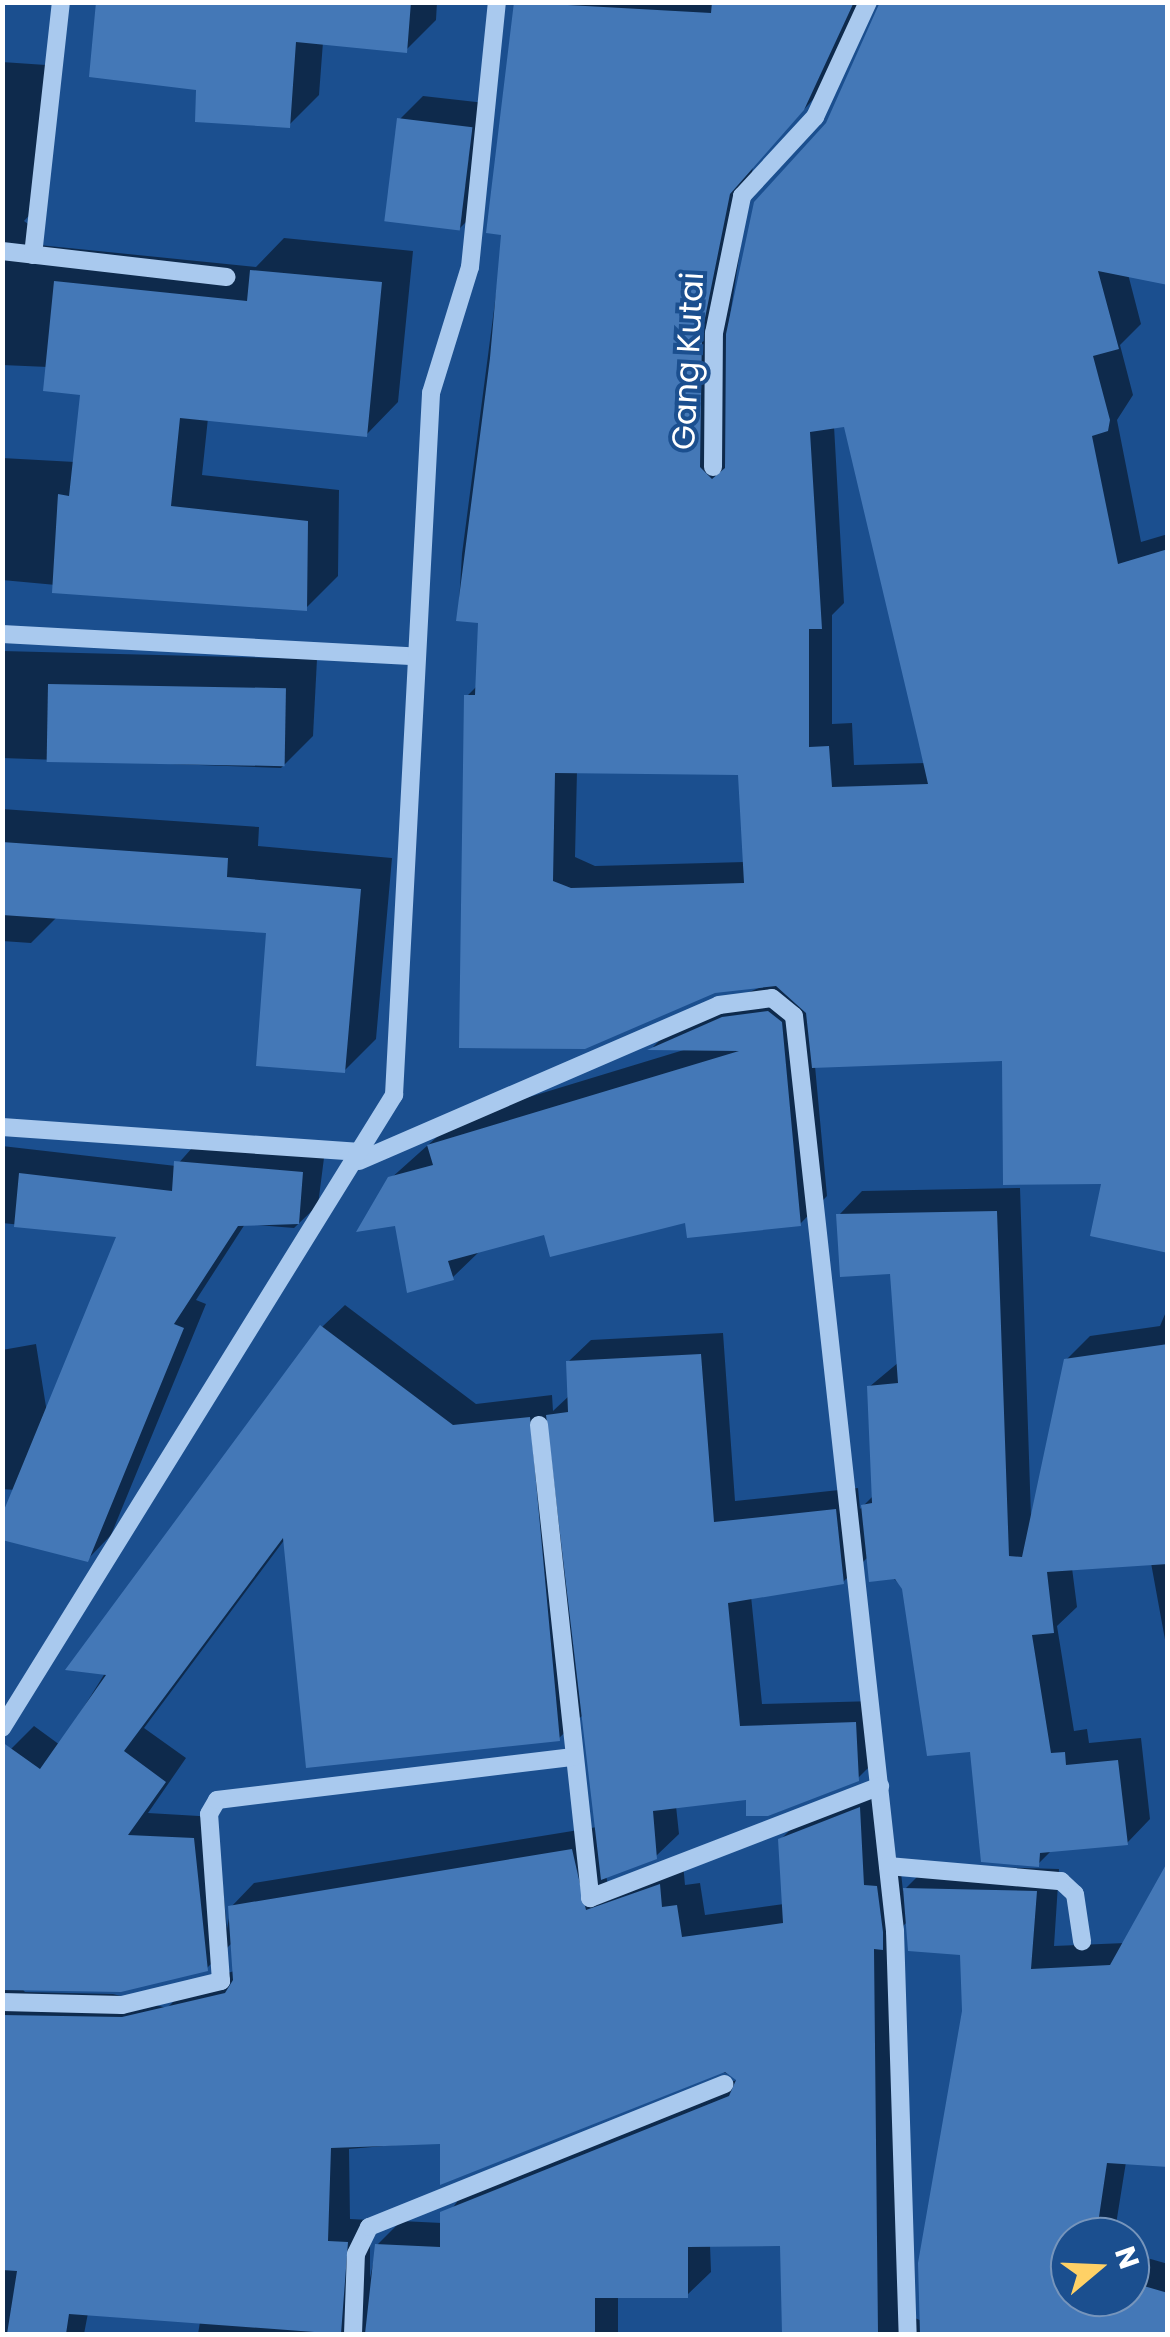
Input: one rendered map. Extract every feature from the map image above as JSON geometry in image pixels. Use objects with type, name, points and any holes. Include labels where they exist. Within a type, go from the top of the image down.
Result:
[{"type":"street","points":[[33,255],[61,2]]},
{"type":"street","points":[[2,1728],[361,1157],[399,1072],[410,656],[431,393],[470,267],[497,2]]},
{"type":"street","name":"Gang Kutai","points":[[713,467],[714,333],[742,196],[815,117],[868,2]]},
{"type":"street","points":[[2,251],[226,277]]},
{"type":"street","points":[[2,634],[410,656]]},
{"type":"street","points":[[2,1127],[361,1157],[718,1005],[772,998],[790,1009],[888,1866],[908,2334]]},
{"type":"street","points":[[540,1425],[584,1890],[596,1900],[880,1786]]},
{"type":"street","points":[[2,2002],[122,2005],[222,1981],[209,1814],[217,1800],[573,1757]]},
{"type":"street","points":[[888,1866],[1061,1881],[1074,1894],[1082,1941]]},
{"type":"street","points":[[353,2334],[356,2254],[378,2221],[724,2084]]},
{"type":"building","points":[[96,2],[411,2],[407,53],[296,42],[290,128],[195,122],[196,90],[89,77]]},
{"type":"building","points":[[514,2],[711,13],[712,2],[854,2],[804,110],[730,194],[702,333],[700,467],[712,479],[725,468],[726,334],[754,202],[826,123],[880,2],[1168,2],[1168,285],[1098,271],[1119,349],[1093,356],[1110,420],[1108,431],[1092,436],[1118,564],[1168,549],[1168,1253],[1090,1236],[1101,1184],[1003,1185],[1002,1061],[812,1068],[806,1013],[776,986],[715,993],[585,1049],[459,1048],[464,695],[475,695],[478,623],[456,621],[490,358],[501,235],[486,233]],"holes":[[[844,427],[918,740],[928,784],[832,787],[829,746],[809,747],[809,629],[822,629],[810,432]],[[555,773],[738,775],[744,883],[571,888],[553,881]]]},
{"type":"building","points":[[397,118],[472,127],[460,230],[384,221]]},
{"type":"building","points":[[250,270],[382,282],[367,437],[180,418],[171,506],[308,521],[307,611],[52,593],[58,494],[69,496],[80,395],[43,391],[54,281],[247,301]]},
{"type":"building","points":[[48,684],[286,688],[285,766],[47,762]]},
{"type":"building","points":[[2,842],[228,858],[227,877],[361,889],[345,1073],[256,1066],[266,933],[2,915]]},
{"type":"building","points":[[768,1011],[782,1022],[801,1226],[687,1238],[685,1223],[550,1257],[544,1235],[448,1261],[454,1280],[407,1293],[395,1226],[356,1232],[388,1177],[433,1165],[427,1145],[739,1051],[647,1050],[722,1017]]},
{"type":"building","points":[[174,1161],[303,1172],[299,1224],[238,1226],[174,1324],[184,1328],[88,1562],[2,1540],[2,1515],[116,1237],[14,1227],[19,1173],[172,1191]]},
{"type":"building","points":[[997,1211],[1009,1556],[1022,1557],[1064,1359],[1168,1344],[1168,1564],[1047,1572],[1054,1633],[1032,1635],[1051,1753],[1065,1752],[1066,1765],[1118,1760],[1128,1845],[1040,1853],[1039,1867],[981,1862],[970,1752],[927,1756],[902,1589],[895,1579],[869,1582],[861,1505],[872,1503],[867,1386],[898,1383],[890,1274],[840,1277],[836,1214]]},
{"type":"building","points":[[320,1325],[453,1425],[530,1417],[560,1741],[306,1768],[283,1538],[124,1751],[166,1782],[128,1835],[194,1838],[208,1971],[121,1992],[2,1990],[2,1742],[40,1769],[106,1675],[65,1670]]},
{"type":"building","points":[[701,1354],[714,1522],[836,1509],[844,1584],[728,1603],[740,1726],[856,1722],[859,1781],[768,1816],[746,1816],[746,1800],[653,1811],[657,1859],[601,1880],[546,1415],[568,1412],[566,1361]]},
{"type":"building","points":[[860,1807],[864,1885],[877,1886],[883,1932],[883,1950],[874,1949],[878,2334],[782,2334],[780,2246],[688,2247],[688,2298],[595,2298],[595,2334],[365,2334],[375,2244],[440,2247],[440,2212],[729,2096],[736,2080],[725,2072],[440,2185],[440,2144],[331,2148],[328,2241],[348,2242],[341,2334],[69,2314],[66,2334],[7,2334],[17,2271],[2,2270],[2,2015],[122,2017],[225,1993],[233,1980],[228,1906],[572,1849],[586,1910],[660,1884],[662,1907],[677,1905],[682,1937],[783,1923],[778,1839]]},
{"type":"building","points":[[1168,1861],[1168,2167],[1107,2163],[1099,2217],[1050,2217],[1050,2317],[1150,2317],[1150,2288],[1168,2293],[1168,2334],[920,2334],[918,2263],[962,2011],[960,1955],[908,1951],[903,1888],[1037,1891],[1031,1969],[1110,1965]]}]
